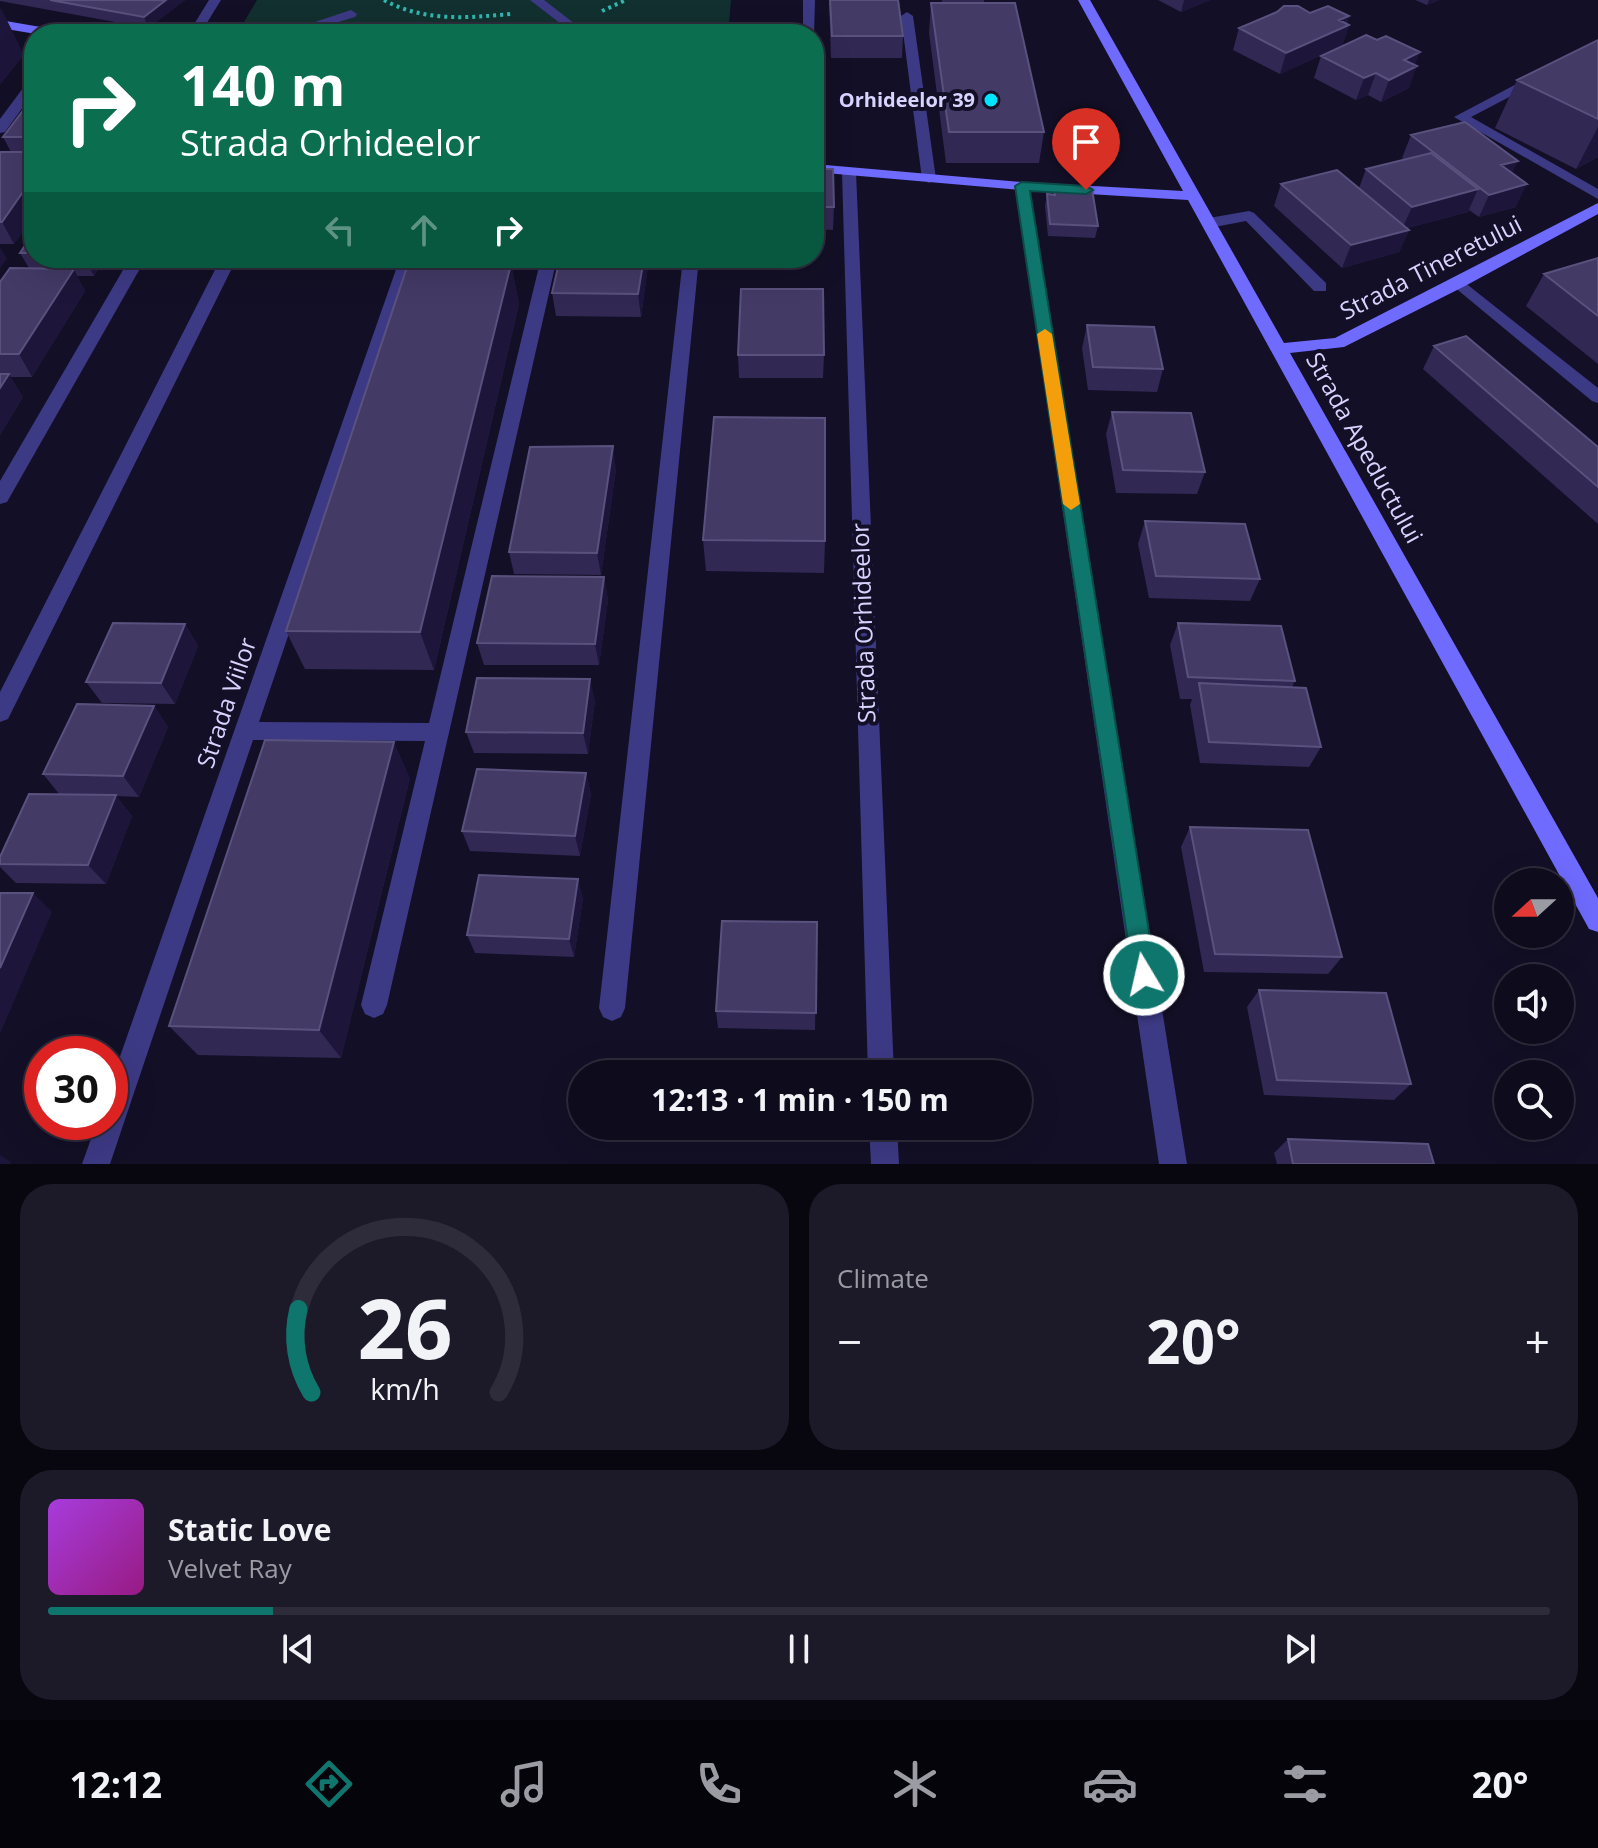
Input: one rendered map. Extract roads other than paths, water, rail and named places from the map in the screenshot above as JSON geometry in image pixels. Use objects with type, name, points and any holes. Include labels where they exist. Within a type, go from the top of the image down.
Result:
[{"type":"street","points":[[200,24],[215,0]]},
{"type":"street","points":[[809,0],[809,24]]},
{"type":"street","name":"Strada Apeductului","points":[[1084,0],[1598,921]]},
{"type":"street","points":[[541,4],[568,24]]},
{"type":"street","points":[[318,24],[351,14]]},
{"type":"street","points":[[907,16],[929,179]]},
{"type":"street","points":[[0,24],[24,28]]},
{"type":"street","points":[[1543,76],[1461,117],[1598,195]]},
{"type":"street","points":[[0,129],[24,97]]},
{"type":"street","points":[[824,169],[1022,186],[1194,196]]},
{"type":"street","name":"Strada Orhideelor","points":[[849,172],[881,1060]]},
{"type":"street","points":[[1022,186],[1173,1164]]},
{"type":"street","name":"Strada Tineretului","points":[[1279,349],[1338,343],[1459,283],[1598,208]]},
{"type":"street","points":[[1209,223],[1249,216],[1320,287]]},
{"type":"street","points":[[0,497],[132,268]]},
{"type":"street","points":[[0,713],[224,268]]},
{"type":"street","name":"Strada Viilor","points":[[96,1164],[405,268]]},
{"type":"street","points":[[374,1005],[547,268]]},
{"type":"street","points":[[612,1008],[690,268]]},
{"type":"street","points":[[1459,283],[1598,397]]},
{"type":"street","points":[[245,731],[437,732]]},
{"type":"street","points":[[884,1140],[885,1164]]},
{"type":"place","name":"Orhideelor 39","points":[[991,100]]}]
